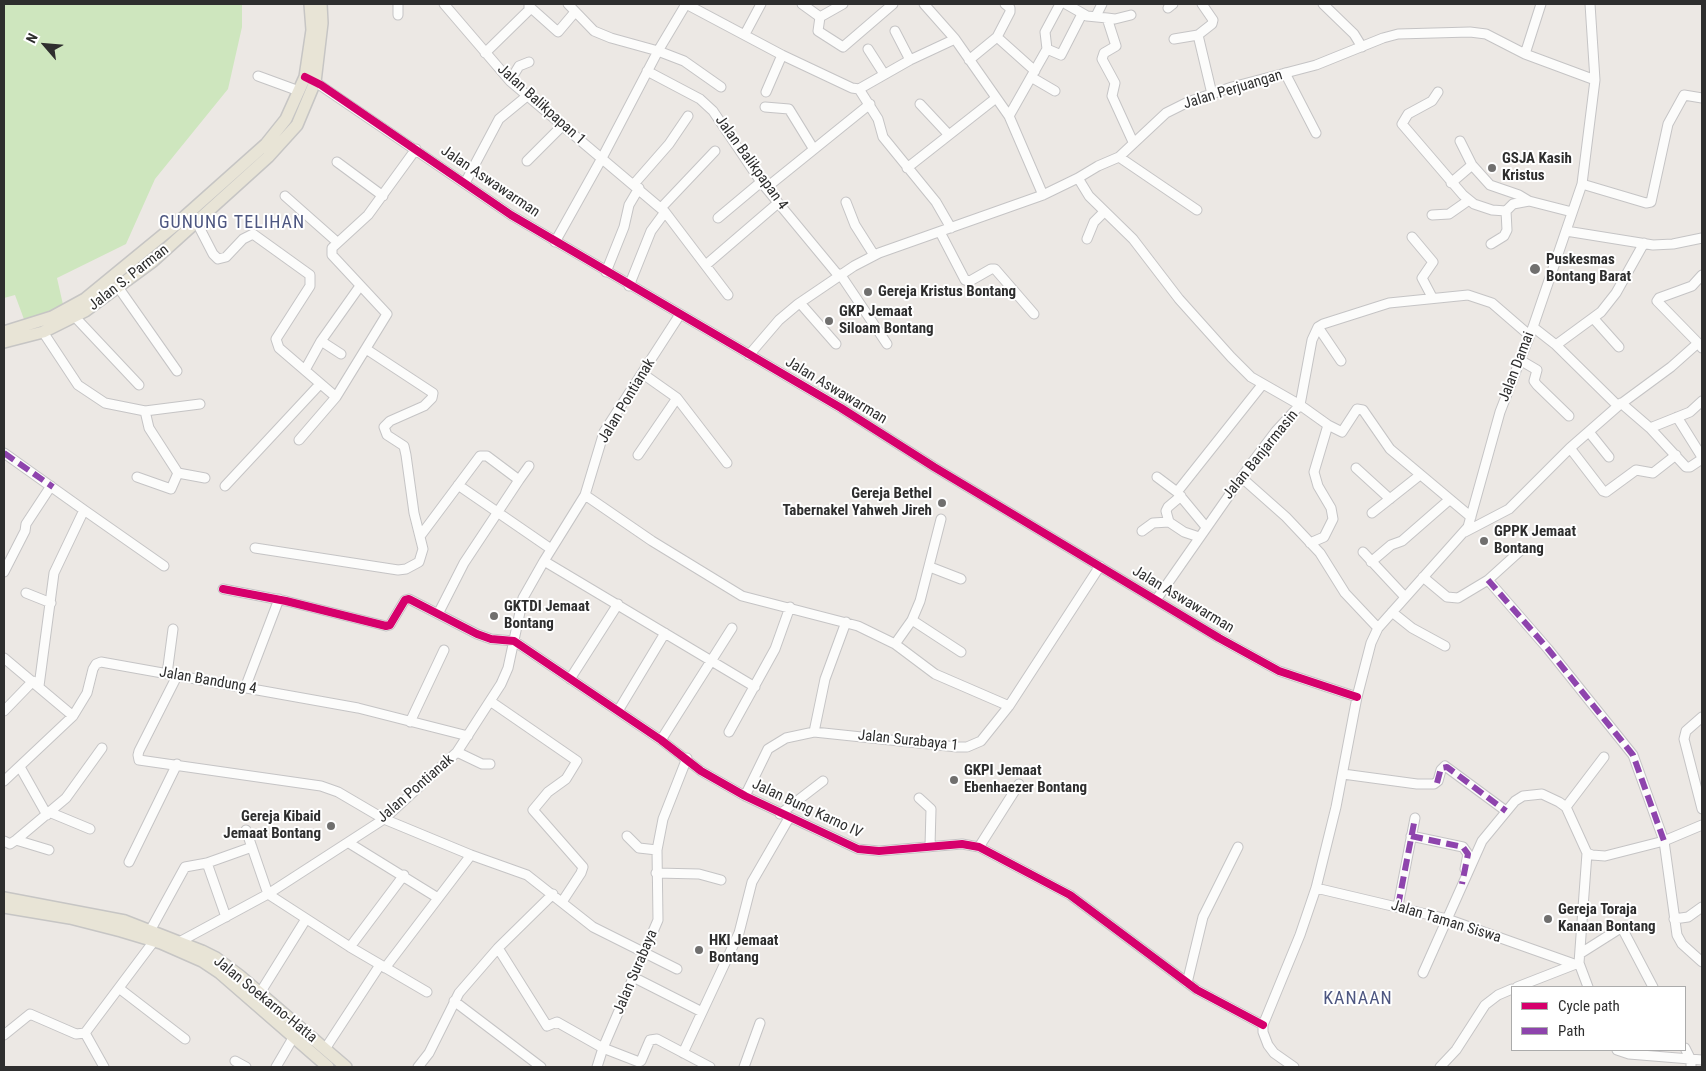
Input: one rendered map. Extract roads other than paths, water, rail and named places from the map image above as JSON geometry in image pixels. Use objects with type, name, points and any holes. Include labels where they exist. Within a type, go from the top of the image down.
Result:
[{"type":"main road","name":"Jalan S. Parman","points":[[4,332],[52,317],[85,299],[174,226],[266,144],[286,119],[299,91],[310,79],[312,30],[310,4]]},
{"type":"main road","name":"Jalan S. Parman","points":[[4,342],[43,332],[75,317],[118,287],[197,223],[268,158],[296,125],[310,79],[322,23],[321,4]]},
{"type":"main road","name":"Jalan Soekarno-Hatta","points":[[4,898],[116,919],[151,929],[160,940],[202,961],[220,973],[292,1038],[328,1067]]},
{"type":"main road","name":"Jalan Soekarno-Hatta","points":[[4,907],[70,918],[160,940],[181,941],[216,958],[346,1067]]},
{"type":"street","points":[[398,4],[398,15]]},
{"type":"street","name":"Jalan Balikpapan 1","points":[[444,4],[510,81],[663,210],[728,295]]},
{"type":"street","points":[[568,4],[594,31],[602,35],[658,50],[689,64],[721,87]]},
{"type":"street","points":[[555,242],[602,158],[658,50],[686,4],[840,84],[859,88],[910,60],[955,39]]},
{"type":"street","points":[[745,34],[761,4]]},
{"type":"street","points":[[802,4],[820,17]]},
{"type":"street","points":[[820,17],[843,4]]},
{"type":"street","points":[[820,17],[818,31],[843,47],[893,4]]},
{"type":"street","points":[[969,60],[997,37],[1010,12],[1010,8],[1005,4]]},
{"type":"street","points":[[1009,116],[1047,49],[1045,32],[1060,4]]},
{"type":"street","points":[[1066,4],[1082,14],[1115,19],[1131,15]]},
{"type":"street","points":[[1096,16],[1102,4]]},
{"type":"street","points":[[1174,39],[1198,35],[1213,22],[1202,4]]},
{"type":"street","points":[[1323,4],[1354,34],[1362,47]]},
{"type":"street","points":[[1525,54],[1541,4]]},
{"type":"street","name":"Jalan Damai","points":[[1263,1025],[1300,935],[1316,888],[1343,774],[1357,696],[1368,651],[1378,628],[1465,533],[1500,412],[1531,331],[1582,184],[1595,80],[1590,4]]},
{"type":"street","points":[[927,5],[955,39],[1009,116],[1043,194]]},
{"type":"street","points":[[485,52],[529,6],[558,32],[575,12]]},
{"type":"street","points":[[1047,49],[1061,55],[1082,14]]},
{"type":"street","points":[[1107,18],[1116,46],[1104,53],[1102,59],[1115,83],[1112,96],[1133,142]]},
{"type":"street","points":[[895,31],[910,60]]},
{"type":"street","name":"Jalan Perjuangan","points":[[749,356],[780,320],[839,275],[874,256],[1043,194],[1078,178],[1098,166],[1120,157],[1133,142],[1166,113],[1188,102],[1212,94],[1316,65],[1398,34],[1454,32],[1486,34],[1525,54],[1595,80]]},
{"type":"street","points":[[1198,35],[1212,94]]},
{"type":"street","points":[[997,37],[1033,74],[1055,91]]},
{"type":"street","points":[[868,49],[884,74]]},
{"type":"street","points":[[766,92],[782,55]]},
{"type":"street","points":[[510,81],[518,66],[529,62]]},
{"type":"street","name":"Jalan Balikpapan 4","points":[[648,71],[707,104],[763,185],[839,275],[887,344]]},
{"type":"street","points":[[1285,73],[1316,133]]},
{"type":"street","points":[[258,76],[299,91]]},
{"type":"street","name":"Jalan Aswawarman","points":[[310,79],[555,242],[679,316],[841,408],[934,467],[1156,600],[1279,671],[1357,696]]},
{"type":"street","points":[[859,88],[870,104],[883,138],[936,202],[951,228]]},
{"type":"street","points":[[1438,92],[1432,101],[1408,114],[1402,124],[1451,183],[1469,200],[1486,209],[1506,210],[1513,204],[1529,201]]},
{"type":"street","points":[[1582,184],[1646,203],[1651,202],[1668,124],[1684,95],[1702,98]]},
{"type":"street","points":[[465,183],[499,119],[528,96]]},
{"type":"street","points":[[907,168],[996,98]]},
{"type":"street","points":[[718,218],[870,104]]},
{"type":"street","points":[[920,104],[949,135]]},
{"type":"street","points":[[765,107],[789,109],[813,148]]},
{"type":"street","points":[[606,272],[624,227],[636,186],[688,116]]},
{"type":"street","points":[[527,161],[562,126]]},
{"type":"street","points":[[1460,142],[1472,165],[1490,185],[1514,193],[1569,222],[1644,243],[1673,244],[1702,238]]},
{"type":"street","points":[[299,440],[334,395],[366,349],[387,314],[332,255],[332,248],[368,215],[416,149]]},
{"type":"street","points":[[629,286],[651,231],[663,210],[715,151]]},
{"type":"street","points":[[1120,157],[1197,210]]},
{"type":"street","points":[[337,162],[383,196]]},
{"type":"street","points":[[1451,183],[1472,165]]},
{"type":"street","points":[[1078,178],[1089,196],[1133,239],[1179,299],[1231,358],[1262,385],[1300,405],[1341,432],[1357,409],[1362,410],[1385,444],[1471,517]]},
{"type":"street","points":[[285,196],[337,242]]},
{"type":"street","points":[[1432,215],[1449,214],[1469,200]]},
{"type":"street","points":[[846,202],[855,225],[874,256]]},
{"type":"street","points":[[706,264],[778,203]]},
{"type":"street","points":[[1491,244],[1504,236],[1507,230],[1506,210]]},
{"type":"street","points":[[1087,239],[1094,222],[1104,212]]},
{"type":"street","points":[[197,223],[213,254],[218,259],[226,257],[248,235],[253,234],[310,275],[310,286],[277,335],[276,340],[280,348],[334,395]]},
{"type":"street","points":[[940,232],[965,280],[970,282],[991,269],[995,269],[1034,314]]},
{"type":"street","points":[[1412,237],[1433,262],[1422,278],[1432,297]]},
{"type":"street","points":[[1556,345],[1594,320],[1616,293],[1644,243]]},
{"type":"street","points":[[1465,533],[1509,509],[1570,448],[1619,405],[1700,345],[1657,300],[1692,286],[1702,275]]},
{"type":"street","points":[[304,370],[360,286]]},
{"type":"street","points":[[118,287],[177,371]]},
{"type":"street","points":[[1342,361],[1318,327],[1330,321],[1382,305],[1432,297],[1471,295],[1492,303],[1531,331],[1556,345],[1619,405],[1650,428],[1686,467],[1690,467],[1702,458],[1677,417]]},
{"type":"street","points":[[800,303],[836,344]]},
{"type":"street","name":"Jalan Pontianak","points":[[181,941],[268,894],[349,843],[384,819],[457,752],[490,701],[508,668],[523,598],[585,495],[604,432],[679,316]]},
{"type":"street","points":[[75,317],[139,385]]},
{"type":"street","points":[[1594,320],[1619,347]]},
{"type":"street","name":"Jalan Banjarmasin","points":[[1156,600],[1276,431],[1300,405],[1312,340],[1318,327]]},
{"type":"street","points":[[43,332],[82,389],[105,403],[145,411],[200,404]]},
{"type":"street","points":[[321,342],[342,354]]},
{"type":"street","points":[[255,548],[398,570],[406,569],[419,562],[423,549],[414,513],[405,450],[384,432],[386,423],[424,406],[432,398],[433,393],[366,349]]},
{"type":"street","points":[[1520,360],[1537,370],[1534,381],[1568,416]]},
{"type":"street","points":[[642,374],[677,398],[727,463]]},
{"type":"street","points":[[225,486],[320,384]]},
{"type":"street","points":[[1169,522],[1166,511],[1262,385]]},
{"type":"street","points":[[638,454],[677,398]]},
{"type":"street","points":[[1650,428],[1690,412],[1702,401]]},
{"type":"street","points":[[145,411],[149,428],[176,479]]},
{"type":"street","points":[[1311,544],[1324,537],[1333,519],[1331,508],[1318,486],[1314,472],[1329,425]]},
{"type":"street","points":[[1589,432],[1609,457]]},
{"type":"street","points":[[1570,448],[1603,491],[1606,492],[1636,470],[1653,473],[1676,455]]},
{"type":"street","points":[[4,453],[164,566]]},
{"type":"street","points":[[421,535],[480,456],[484,455],[519,480]]},
{"type":"street","points":[[438,614],[464,563],[529,466]]},
{"type":"street","points":[[1356,468],[1390,499]]},
{"type":"street","points":[[1372,513],[1420,475]]},
{"type":"street","points":[[137,477],[171,489],[176,479]]},
{"type":"street","points":[[1157,477],[1179,494],[1206,527]]},
{"type":"street","points":[[176,479],[205,478]]},
{"type":"street","points":[[1242,478],[1286,517],[1320,553],[1345,593],[1378,628]]},
{"type":"street","points":[[458,485],[551,549]]},
{"type":"street","points":[[4,572],[25,527],[54,488]]},
{"type":"street","points":[[585,495],[652,541],[732,590],[761,602],[790,607],[846,622],[895,644],[930,672],[1008,706]]},
{"type":"street","points":[[1370,562],[1390,545],[1402,541],[1449,500]]},
{"type":"street","points":[[4,711],[36,684],[56,568],[84,510]]},
{"type":"street","points":[[895,644],[912,620],[920,601],[941,519]]},
{"type":"street","points":[[1142,531],[1153,523],[1169,522],[1184,532],[1199,537]]},
{"type":"street","points":[[1423,577],[1452,599],[1488,580],[1520,551]]},
{"type":"street","points":[[1363,552],[1370,562],[1405,597]]},
{"type":"street","points":[[544,561],[755,686]]},
{"type":"street","name":"Jalan Surabaya 1","points":[[745,796],[765,754],[772,745],[786,738],[814,732],[968,747],[987,736],[1100,566]]},
{"type":"street","points":[[930,567],[961,579]]},
{"type":"street","points":[[1488,580],[1548,649],[1633,755],[1664,841],[1674,919],[1679,940],[1702,962]]},
{"type":"street","points":[[223,588],[279,599],[386,626],[390,625],[407,599],[484,637],[514,641]]},
{"type":"street","points":[[26,593],[51,603]]},
{"type":"street","points":[[245,688],[279,599]]},
{"type":"street","points":[[570,680],[618,604]]},
{"type":"street","points":[[729,732],[775,649],[790,607]]},
{"type":"street","points":[[1392,612],[1412,628],[1445,646]]},
{"type":"street","points":[[912,620],[961,652]]},
{"type":"street","points":[[814,732],[825,679],[846,622]]},
{"type":"street","points":[[661,740],[732,628]]},
{"type":"street","points":[[167,674],[173,629]]},
{"type":"street","points":[[618,711],[665,633]]},
{"type":"street","name":"Jalan Bung Karno IV","points":[[514,641],[661,740],[701,771],[784,816],[858,849],[880,851],[962,844],[979,848],[1070,895],[1154,956],[1186,983],[1263,1025]]},
{"type":"street","points":[[410,722],[444,650]]},
{"type":"street","points":[[4,658],[73,716]]},
{"type":"street","name":"Jalan Bandung 4","points":[[4,781],[73,716],[84,699],[93,669],[98,663],[358,708],[468,736]]},
{"type":"street","points":[[177,676],[138,755],[142,761],[177,764],[321,786],[338,792],[384,819],[471,855],[520,872],[553,894],[593,927],[677,969]]},
{"type":"street","points":[[490,701],[577,761],[566,779],[548,792],[533,810],[582,867],[581,873],[562,902]]},
{"type":"street","points":[[1702,717],[1686,731],[1684,736],[1702,809]]},
{"type":"street","points":[[4,841],[10,844],[16,840],[70,793],[102,748]]},
{"type":"street","points":[[457,752],[482,764],[490,764]]},
{"type":"street","points":[[1566,807],[1604,757]]},
{"type":"street","name":"Jalan Surabaya","points":[[597,1067],[603,1048],[655,928],[659,912],[656,850],[664,820],[686,758]]},
{"type":"street","points":[[129,862],[177,764]]},
{"type":"street","points":[[1343,774],[1417,784],[1434,784],[1438,781],[1441,768],[1445,766],[1506,811]]},
{"type":"street","points":[[20,767],[48,813],[90,829]]},
{"type":"street","points":[[683,1053],[738,933],[752,882],[784,816],[823,781]]},
{"type":"street","points":[[979,848],[1019,784]]},
{"type":"street","points":[[1423,973],[1486,834],[1515,801],[1533,793],[1551,797],[1566,807],[1587,853],[1578,960],[1588,986]]},
{"type":"street","points":[[919,798],[931,810],[930,846]]},
{"type":"street","points":[[1398,906],[1415,818]]},
{"type":"street","points":[[1587,853],[1605,856],[1664,841],[1702,825]]},
{"type":"street","points":[[246,830],[268,894],[350,947],[426,992]]},
{"type":"street","points":[[627,836],[640,848],[656,850]]},
{"type":"street","points":[[1412,836],[1463,847],[1468,854],[1462,884]]},
{"type":"street","points":[[16,840],[49,850]]},
{"type":"street","points":[[349,843],[404,875],[438,898]]},
{"type":"street","points":[[151,929],[183,869],[187,866],[207,864],[252,846]]},
{"type":"street","points":[[1186,983],[1203,917],[1238,847]]},
{"type":"street","points":[[325,1050],[383,966],[471,855]]},
{"type":"street","points":[[207,864],[226,917]]},
{"type":"street","points":[[656,873],[699,874],[721,880]]},
{"type":"street","points":[[350,947],[404,875]]},
{"type":"street","name":"Jalan Taman Siswa","points":[[1316,888],[1447,919],[1578,960]]},
{"type":"street","points":[[418,1067],[429,1053],[454,1001],[498,948],[553,894]]},
{"type":"street","points":[[1674,919],[1688,917],[1702,907]]},
{"type":"street","points":[[260,993],[306,919]]},
{"type":"street","points":[[1519,986],[1578,960],[1619,929],[1623,930],[1652,986]]},
{"type":"street","points":[[4,1036],[30,1014],[76,1034],[85,1033],[160,940]]},
{"type":"street","points":[[498,948],[546,1025],[550,1026],[557,1022],[603,1048],[638,1062],[653,1038],[710,1067]]},
{"type":"street","points":[[633,978],[702,1012]]},
{"type":"street","points":[[120,989],[184,1039]]},
{"type":"street","points":[[1440,1067],[1456,1050],[1486,1005],[1498,995],[1511,989]]},
{"type":"street","points":[[454,1001],[541,1067]]},
{"type":"street","points":[[744,1067],[760,1023]]},
{"type":"street","points":[[1263,1025],[1263,1032],[1268,1045],[1274,1053],[1294,1067]]},
{"type":"street","points":[[85,1033],[104,1067]]},
{"type":"street","points":[[276,1067],[292,1038]]},
{"type":"street","points":[[1620,1051],[1691,1064],[1702,1060]]},
{"type":"street","points":[[1686,1051],[1691,1064]]},
{"type":"street","points":[[235,1061],[246,1067]]},
{"type":"place","name":"GSJA Kasih Kristus","points":[[1492,168]]},
{"type":"place","name":"Puskesmas Bontang Barat","points":[[1535,269]]},
{"type":"place","name":"Gereja Kristus Bontang","points":[[868,292]]},
{"type":"place","name":"GKP Jemaat Siloam Bontang","points":[[829,321]]},
{"type":"place","name":"Gereja Bethel Tabernakel Yahweh Jireh","points":[[942,503]]},
{"type":"place","name":"GPPK Jemaat Bontang","points":[[1484,541]]},
{"type":"place","name":"GKTDI Jemaat Bontang","points":[[494,616]]},
{"type":"place","name":"GKPI Jemaat Ebenhaezer Bontang","points":[[954,780]]},
{"type":"place","name":"Gereja Kibaid Jemaat Bontang","points":[[331,826]]},
{"type":"place","name":"Gereja Toraja Kanaan Bontang","points":[[1548,919]]},
{"type":"place","name":"HKI Jemaat Bontang","points":[[699,950]]},
{"type":"district","name":"GUNUNG TELIHAN","points":[[232,223]]},
{"type":"district","name":"KANAAN","points":[[1358,999]]}]
